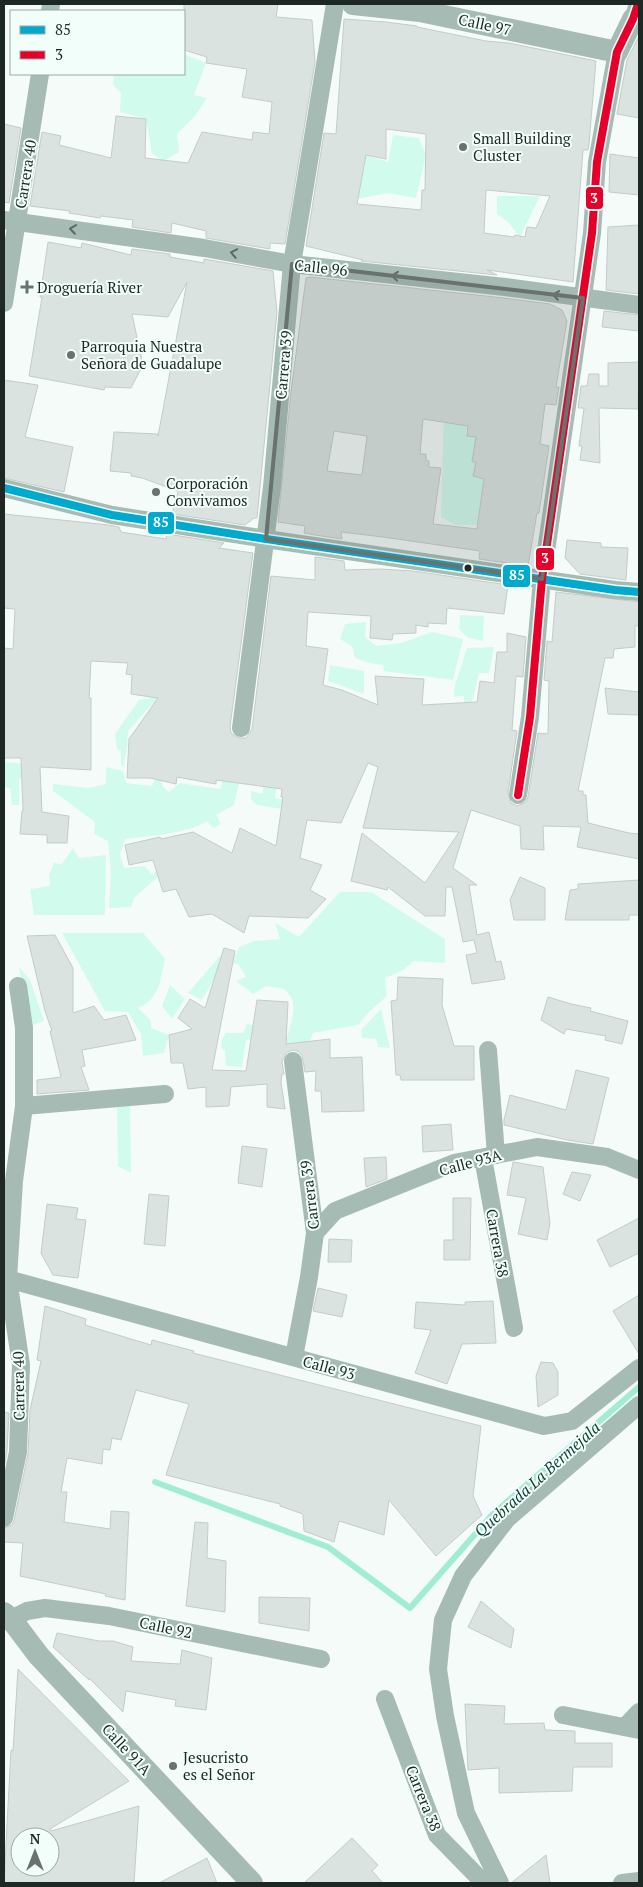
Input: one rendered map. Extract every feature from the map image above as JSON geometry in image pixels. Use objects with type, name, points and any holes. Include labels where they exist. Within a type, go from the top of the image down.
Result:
[{"type":"street","name":"Carrera 39","points":[[241,728],[272,487],[292,264],[335,4]]},
{"type":"street","name":"Calle 97","points":[[353,4],[422,7],[616,52]]},
{"type":"street","points":[[518,794],[530,717],[542,579],[592,234],[597,162],[616,52],[637,14]]},
{"type":"street","name":"Carrera 40","points":[[4,303],[10,221],[40,75]]},
{"type":"street","name":"Calle 96","points":[[10,221],[204,248],[292,264],[496,286],[639,304]]},
{"type":"street","points":[[4,488],[112,515],[266,540],[639,592]]},
{"type":"street","name":"Carrera 40","points":[[4,1518],[18,1452],[21,1365],[6,1279],[14,1181],[24,1106],[24,1028],[18,986]]},
{"type":"street","name":"Carrera 38","points":[[488,1050],[489,1156],[514,1328]]},
{"type":"street","name":"Carrera 39","points":[[293,1061],[315,1233],[294,1357]]},
{"type":"street","points":[[24,1106],[165,1094]]},
{"type":"street","name":"Calle 93A","points":[[315,1233],[335,1212],[454,1163],[489,1156],[537,1147],[607,1157],[639,1170]]},
{"type":"street","name":"Calle 93","points":[[6,1279],[544,1426],[572,1421],[639,1368]]},
{"type":"street","points":[[500,1883],[466,1812],[445,1716],[438,1669],[443,1620],[463,1576],[507,1519],[639,1405]]},
{"type":"street","name":"Calle 92","points":[[7,1616],[45,1608],[109,1616],[321,1660]]},
{"type":"street","name":"Calle 91A","points":[[7,1616],[39,1656],[252,1883]]},
{"type":"street","name":"Carrera 38","points":[[385,1699],[437,1835],[484,1883]]},
{"type":"street","points":[[563,1716],[632,1728],[639,1712]]},
{"type":"street","points":[[622,1883],[639,1880]]},
{"type":"highlighted area","points":[[292,264],[583,298],[542,579],[266,539]]},
{"type":"green space","points":[[185,54],[206,63],[194,95],[207,98],[195,116],[177,134],[179,152],[164,161],[152,154],[146,119],[120,112],[121,93],[113,85],[114,75],[185,75]]},
{"type":"green space","points":[[393,135],[419,138],[426,155],[416,198],[388,193],[357,199],[366,155],[388,162]]},
{"type":"green space","points":[[497,196],[540,196],[520,237],[508,222],[497,214]]},
{"type":"green space","points":[[444,409],[468,421],[466,434],[481,436],[484,479],[479,525],[456,525],[441,517]]},
{"type":"green space","points":[[460,615],[484,616],[483,641],[467,637],[459,629]]},
{"type":"green space","points":[[366,622],[365,637],[376,646],[401,643],[432,632],[463,639],[453,680],[384,671],[383,665],[355,658],[352,646],[340,639],[345,624]]},
{"type":"green space","points":[[494,647],[489,673],[479,673],[468,719],[464,710],[464,696],[454,697],[455,685],[467,648]]},
{"type":"green space","points":[[330,665],[364,671],[364,694],[328,681]]},
{"type":"green space","points":[[155,667],[164,701],[153,703],[128,731],[123,768],[121,751],[117,749],[115,734],[139,700],[151,698]]},
{"type":"green space","points":[[245,756],[234,805],[216,815],[221,824],[213,828],[207,821],[179,832],[125,839],[120,854],[124,868],[144,866],[153,875],[160,866],[161,874],[134,898],[131,907],[109,908],[111,873],[108,841],[94,834],[95,822],[53,791],[53,784],[89,788],[106,784],[106,767],[123,771],[126,783],[152,786],[157,777],[162,780],[162,786],[169,792],[180,783],[221,789],[223,772]]},
{"type":"green space","points":[[4,762],[28,764],[25,779],[19,779],[19,805],[12,805],[10,788],[4,787]]},
{"type":"green space","points":[[279,767],[275,798],[307,805],[307,813],[257,805],[251,799],[251,791],[263,794],[263,777]]},
{"type":"green space","points":[[73,848],[79,858],[106,855],[105,915],[34,915],[30,889],[50,886],[49,875],[54,863],[62,864]]},
{"type":"green space","points":[[340,892],[371,892],[445,939],[445,963],[414,961],[402,971],[385,978],[387,996],[358,1025],[313,1033],[304,1056],[297,1056],[295,1044],[286,1044],[293,1016],[293,1004],[284,989],[266,986],[253,994],[236,981],[246,977],[239,965],[225,961],[202,1000],[188,993],[219,957],[236,955],[239,947],[255,941],[280,939],[275,923],[299,937]]},
{"type":"green space","points":[[62,933],[143,933],[165,959],[155,994],[151,1000],[138,1008],[151,1021],[151,1028],[169,1035],[164,1053],[143,1056],[141,1034],[128,1012],[105,1011]]},
{"type":"green space","points":[[19,967],[30,980],[44,1021],[30,1026]]},
{"type":"green space","points":[[170,985],[185,999],[172,1019],[162,1006]]},
{"type":"green space","points":[[381,1009],[390,1048],[378,1047],[376,1039],[362,1038],[361,1030]]},
{"type":"green space","points":[[247,1024],[257,1026],[254,1039],[246,1040],[242,1067],[226,1066],[225,1050],[221,1048],[222,1039],[226,1033],[243,1033]]},
{"type":"green space","points":[[117,1101],[130,1104],[131,1173],[118,1166]]},
{"type":"building","points":[[184,4],[278,4],[276,17],[312,20],[315,62],[285,244],[270,243],[270,249],[206,238],[206,231],[172,223],[171,233],[132,227],[133,220],[101,216],[100,218],[69,213],[70,211],[30,206],[42,132],[61,136],[59,145],[111,158],[116,116],[146,119],[145,158],[188,163],[202,132],[252,140],[253,132],[269,134],[272,102],[242,97],[247,69],[206,63],[207,57],[185,50]]},
{"type":"building","points":[[344,19],[417,26],[596,61],[589,144],[588,150],[583,150],[573,282],[487,270],[497,275],[361,261],[363,260],[306,246],[324,133],[336,134]],"holes":[[[386,129],[426,134],[425,190],[422,190],[421,210],[357,204],[366,155],[386,159]],[[486,190],[550,196],[536,228],[527,227],[525,237],[515,235],[514,237],[484,233]]]},
{"type":"building","points":[[639,36],[639,118],[617,114],[627,60]]},
{"type":"building","points":[[4,124],[21,128],[9,203],[4,202]]},
{"type":"building","points":[[610,154],[639,158],[639,195],[609,192]]},
{"type":"building","points":[[639,225],[639,294],[606,290],[608,227]]},
{"type":"building","points":[[48,242],[81,248],[82,243],[131,255],[132,249],[170,254],[170,257],[204,263],[204,259],[273,271],[277,312],[257,518],[254,518],[245,525],[172,514],[178,491],[131,476],[131,473],[110,471],[114,432],[158,434],[158,436],[187,282],[168,317],[132,314],[143,365],[131,388],[105,387],[104,390],[29,376],[42,297],[40,297]]},
{"type":"building","points":[[306,278],[504,298],[550,304],[562,310],[567,321],[556,387],[559,387],[556,405],[545,404],[540,444],[549,446],[539,513],[537,513],[528,566],[479,559],[480,551],[341,532],[342,539],[304,533],[305,526],[278,522],[291,392]],"holes":[[[423,419],[468,426],[467,436],[476,437],[472,462],[476,462],[473,476],[484,479],[477,529],[433,524],[441,468],[429,467],[426,454],[420,454]],[[334,431],[367,436],[362,475],[327,471]]]},
{"type":"building","points":[[604,311],[639,315],[639,331],[602,327]]},
{"type":"building","points":[[639,362],[638,409],[599,408],[600,463],[580,460],[582,446],[579,446],[584,408],[578,408],[581,386],[587,386],[589,374],[599,374],[599,386],[608,386],[608,363]]},
{"type":"building","points":[[4,380],[38,385],[25,437],[73,447],[64,492],[4,478]]},
{"type":"building","points":[[4,514],[109,525],[119,527],[121,532],[166,539],[167,534],[224,543],[219,548],[253,553],[230,727],[231,733],[239,738],[246,738],[252,729],[271,576],[315,580],[315,557],[344,561],[345,570],[380,569],[413,571],[508,585],[504,614],[447,608],[446,624],[428,623],[428,627],[416,625],[416,633],[393,634],[392,640],[370,638],[371,616],[308,612],[306,646],[328,649],[323,685],[342,690],[378,705],[375,676],[424,679],[422,705],[477,702],[480,681],[494,683],[497,652],[507,652],[507,633],[526,637],[523,677],[516,676],[512,730],[517,731],[508,793],[511,803],[517,806],[526,802],[528,797],[538,733],[548,734],[549,681],[544,680],[547,641],[552,642],[556,592],[639,602],[639,627],[635,625],[635,647],[614,649],[613,658],[605,658],[578,791],[583,791],[583,795],[586,795],[588,823],[639,834],[639,859],[577,847],[581,827],[543,826],[544,850],[521,849],[520,826],[471,810],[453,868],[477,885],[469,885],[477,935],[489,932],[496,962],[501,961],[505,979],[472,984],[466,955],[477,953],[474,940],[463,942],[452,887],[446,887],[445,916],[425,916],[388,887],[387,890],[351,881],[362,833],[425,883],[459,832],[363,828],[378,767],[368,763],[341,823],[307,820],[300,858],[322,865],[310,890],[326,899],[308,918],[249,916],[244,933],[212,914],[189,917],[176,889],[163,892],[153,860],[129,865],[125,845],[193,832],[232,853],[240,828],[276,846],[283,797],[281,797],[282,789],[216,780],[216,784],[177,777],[176,784],[150,778],[127,778],[129,739],[158,698],[131,694],[132,675],[126,674],[128,663],[91,661],[89,698],[91,698],[91,770],[40,767],[42,812],[69,816],[67,843],[47,843],[47,835],[20,834],[23,811],[21,758],[4,758],[4,648],[13,649],[15,609],[4,608]]},
{"type":"building","points":[[567,540],[601,543],[601,547],[628,548],[626,580],[580,574],[565,558]]},
{"type":"building","points":[[605,688],[639,692],[639,715],[608,714]]},
{"type":"building","points":[[520,877],[545,888],[545,920],[514,920],[510,900]]},
{"type":"building","points":[[639,880],[639,915],[629,915],[629,920],[565,920],[570,890],[578,889],[578,884]]},
{"type":"building","points":[[55,935],[73,968],[73,1013],[94,1006],[104,1020],[126,1015],[136,1040],[82,1050],[85,1066],[81,1067],[89,1090],[37,1094],[37,1080],[61,1077],[50,1031],[52,1031],[45,1011],[27,936]]},
{"type":"building","points":[[224,948],[235,951],[212,1070],[246,1071],[257,1000],[288,1002],[286,1044],[330,1039],[330,1058],[362,1057],[364,1111],[322,1112],[321,1091],[315,1091],[316,1071],[305,1072],[302,1055],[298,1051],[292,1050],[286,1053],[282,1062],[284,1074],[282,1074],[281,1082],[285,1109],[267,1107],[267,1084],[231,1087],[229,1106],[206,1107],[206,1087],[188,1089],[183,1063],[171,1063],[169,1035],[192,1029],[178,1018],[190,999],[205,1008]]},
{"type":"building","points":[[398,977],[443,979],[442,1005],[454,1046],[474,1046],[474,1080],[401,1080],[400,1075],[396,1075],[391,1001],[397,1000]]},
{"type":"building","points":[[548,997],[591,1008],[590,1011],[628,1021],[622,1044],[605,1040],[606,1036],[566,1029],[564,1034],[541,1020]]},
{"type":"building","points":[[576,1070],[609,1078],[593,1144],[567,1140],[504,1125],[510,1095],[566,1110]]},
{"type":"building","points":[[451,1124],[453,1150],[423,1152],[422,1126]]},
{"type":"building","points":[[242,1146],[267,1149],[262,1187],[238,1183]]},
{"type":"building","points":[[386,1157],[387,1179],[366,1187],[364,1158]]},
{"type":"building","points":[[513,1162],[543,1167],[550,1223],[547,1240],[518,1234],[526,1198],[507,1195]]},
{"type":"building","points":[[572,1172],[591,1175],[580,1201],[563,1194]]},
{"type":"building","points":[[149,1194],[169,1196],[165,1246],[144,1244]]},
{"type":"building","points":[[453,1198],[471,1198],[470,1260],[444,1260],[444,1240],[453,1240]]},
{"type":"building","points":[[47,1204],[78,1208],[76,1219],[86,1220],[78,1278],[53,1275],[41,1253]]},
{"type":"building","points":[[639,1218],[639,1253],[610,1267],[597,1240]]},
{"type":"building","points":[[329,1239],[352,1240],[351,1262],[328,1262]]},
{"type":"building","points":[[318,1288],[347,1295],[342,1317],[313,1311]]},
{"type":"building","points":[[639,1295],[639,1354],[613,1311]]},
{"type":"building","points":[[493,1301],[496,1343],[462,1344],[447,1384],[415,1373],[431,1330],[414,1328],[416,1302],[465,1305],[465,1302]]},
{"type":"building","points":[[45,1306],[86,1319],[85,1325],[151,1345],[152,1340],[194,1351],[193,1353],[481,1426],[473,1496],[482,1515],[436,1556],[389,1500],[384,1535],[339,1521],[334,1542],[304,1531],[303,1514],[280,1506],[280,1504],[166,1475],[189,1404],[136,1390],[121,1440],[112,1438],[110,1450],[103,1449],[102,1464],[67,1458],[61,1492],[67,1492],[64,1522],[110,1529],[111,1511],[129,1512],[125,1600],[105,1596],[106,1594],[20,1576],[23,1543],[4,1542],[4,1528],[12,1525],[14,1520],[28,1454],[30,1410],[41,1361],[37,1360]]},
{"type":"building","points":[[541,1362],[553,1363],[558,1372],[558,1395],[538,1407],[536,1376]]},
{"type":"building","points":[[4,1412],[9,1413],[4,1468]]},
{"type":"building","points":[[195,1522],[208,1523],[207,1558],[226,1561],[225,1612],[186,1606]]},
{"type":"building","points":[[259,1597],[310,1598],[309,1631],[259,1623]]},
{"type":"building","points":[[481,1601],[514,1629],[511,1648],[468,1627]]},
{"type":"building","points":[[57,1633],[99,1641],[113,1641],[133,1647],[131,1661],[180,1664],[182,1650],[212,1658],[206,1710],[175,1706],[176,1700],[126,1691],[123,1712],[89,1678],[89,1680],[53,1647]]},
{"type":"building","points":[[18,1669],[129,1781],[53,1827],[10,1827],[10,1877],[60,1877],[60,1828],[139,1806],[134,1883],[4,1883],[11,1750],[13,1751]]},
{"type":"building","points":[[465,1704],[505,1706],[504,1724],[544,1723],[545,1730],[575,1731],[575,1743],[612,1743],[612,1767],[573,1767],[572,1791],[499,1793],[499,1768],[468,1770]]},
{"type":"building","points":[[352,1838],[378,1865],[372,1871],[383,1883],[304,1883]]},
{"type":"building","points":[[546,1855],[550,1883],[511,1883]]},
{"type":"building","points":[[207,1858],[217,1883],[159,1883]]},
{"type":"waterway","name":"Quebrada La Bermejala","points":[[155,1482],[328,1547],[410,1608],[492,1515],[639,1387]]},
{"type":"transit line","name":"3","points":[[518,795],[530,717],[542,579],[592,233],[597,162],[617,52],[638,4]]},
{"type":"transit line","name":"85","points":[[4,488],[112,515],[639,592]]},
{"type":"place","name":"Small Building Cluster","points":[[463,147]]},
{"type":"place","name":"Droguería River","points":[[27,287]]},
{"type":"place","name":"Parroquia Nuestra Señora de Guadalupe","points":[[71,355]]},
{"type":"place","name":"Corporación Convivamos","points":[[156,492]]},
{"type":"place","name":"Jesucristo es el Señor","points":[[173,1766]]}]
